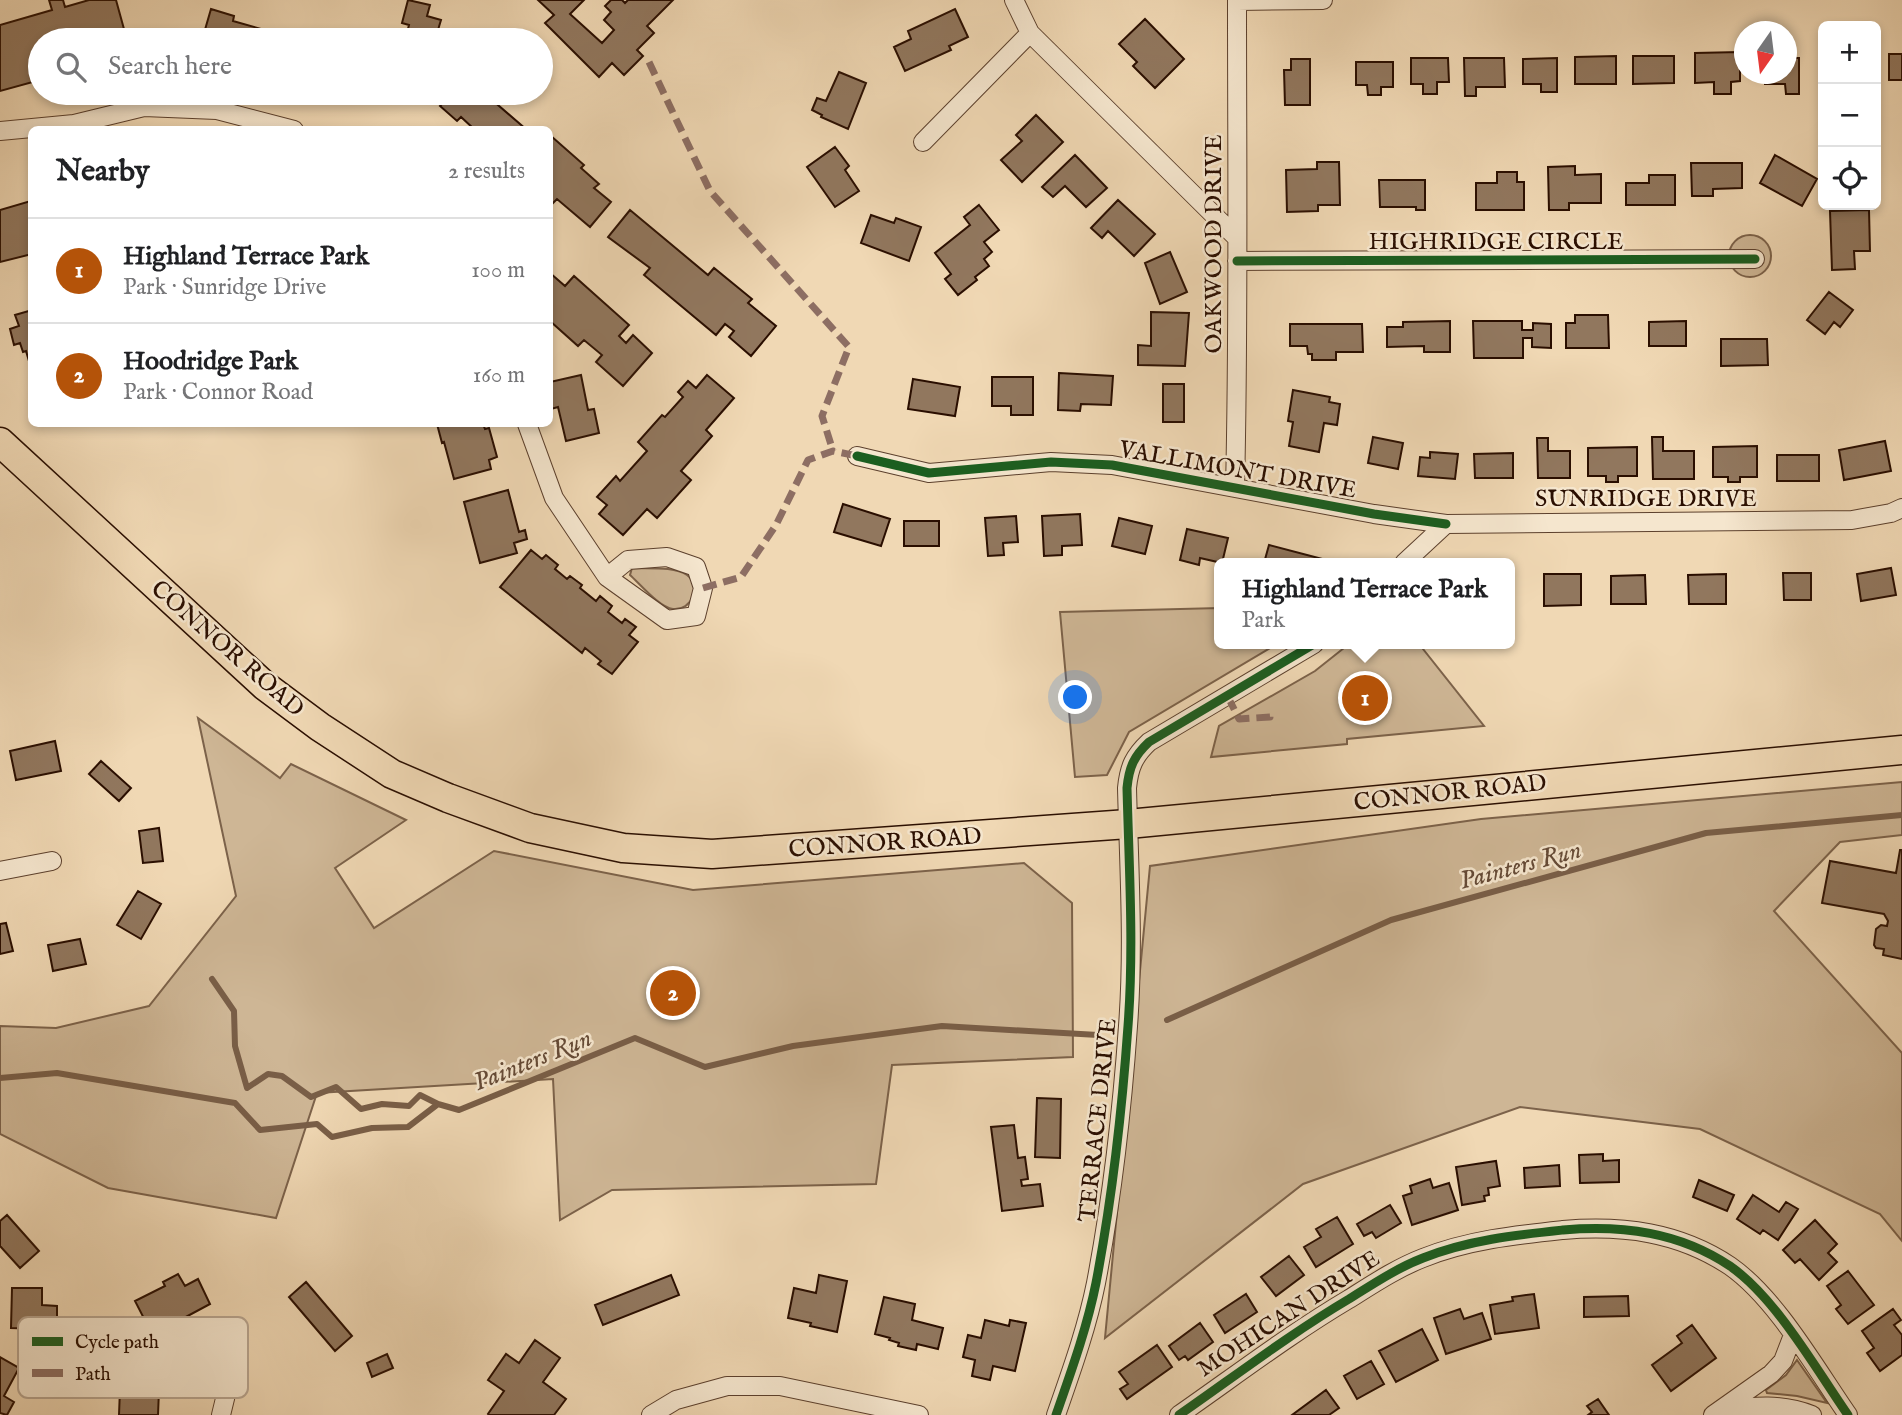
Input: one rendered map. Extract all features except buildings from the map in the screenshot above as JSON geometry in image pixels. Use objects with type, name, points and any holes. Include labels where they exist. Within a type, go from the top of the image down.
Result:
[{"type":"main road","name":"CONNOR ROAD","points":[[0,442],[265,686],[320,727],[392,774],[530,828],[623,848],[712,854],[1128,824],[1902,750]]},
{"type":"street","points":[[1014,0],[1030,33],[1236,237]]},
{"type":"street","points":[[1237,0],[1323,0]]},
{"type":"street","name":"OAKWOOD DRIVE","points":[[1235,488],[1237,0]]},
{"type":"street","points":[[923,142],[1030,33]]},
{"type":"street","points":[[53,126],[74,124],[145,107],[218,110],[279,126]]},
{"type":"street","points":[[0,131],[28,128]]},
{"type":"street","name":"HIGHRIDGE CIRCLE","points":[[1237,261],[1755,259]]},
{"type":"street","points":[[528,427],[554,498],[607,577],[667,620],[695,616],[703,588],[696,567],[667,557],[628,560],[607,577]]},
{"type":"street","name":"VALLIMONT DRIVE","points":[[857,456],[929,473],[1051,462],[1112,465],[1374,514],[1446,524]]},
{"type":"street","name":"SUNRIDGE DRIVE","points":[[1446,524],[1852,520],[1891,513],[1902,508]]},
{"type":"street","points":[[1409,558],[1446,524]]},
{"type":"street","points":[[1128,824],[1129,772],[1135,755],[1149,742],[1306,649]]},
{"type":"street","name":"TERRACE DRIVE","points":[[1056,1415],[1096,1284],[1112,1178],[1128,1024],[1131,912],[1128,824]]},
{"type":"street","points":[[0,872],[52,861]]},
{"type":"street","name":"MOHICAN DRIVE","points":[[1179,1415],[1319,1317],[1423,1258],[1482,1240],[1590,1228],[1642,1230],[1695,1246],[1731,1268],[1762,1295],[1848,1415]]},
{"type":"street","points":[[1716,1413],[1771,1374],[1783,1361],[1793,1335]]},
{"type":"street","points":[[651,1415],[676,1400],[727,1386],[780,1386],[919,1415]]},
{"type":"street","points":[[1716,1413],[1757,1405],[1794,1408],[1812,1415]]},
{"type":"shaded area","points":[[1750,235],[1765,241],[1771,256],[1765,271],[1750,277],[1735,271],[1729,256],[1735,241]]},
{"type":"shaded area","points":[[632,568],[682,572],[694,585],[693,597],[680,609],[668,608],[630,575]]},
{"type":"shaded area","points":[[1214,608],[1214,649],[1268,649],[1129,732],[1107,775],[1075,777],[1060,612]]},
{"type":"shaded area","points":[[1343,649],[1423,649],[1484,726],[1347,739],[1347,744],[1211,757],[1219,726],[1315,671]]},
{"type":"shaded area","points":[[198,718],[280,778],[291,764],[406,820],[335,868],[374,928],[494,851],[693,890],[1024,863],[1072,903],[1073,1057],[892,1065],[876,1184],[612,1190],[560,1220],[553,1079],[317,1093],[276,1218],[108,1188],[0,1134],[0,1026],[56,1028],[149,1006],[236,896]]},
{"type":"shaded area","points":[[1902,782],[1902,835],[1840,842],[1774,911],[1902,1053],[1902,1241],[1880,1214],[1700,1129],[1520,1107],[1303,1184],[1105,1338],[1150,866],[1481,819]]},
{"type":"shaded area","points":[[1797,1360],[1827,1403],[1767,1393],[1766,1390],[1786,1375]]},
{"type":"waterway","name":"Painters Run","points":[[1167,1020],[1391,920],[1706,833],[1902,815]]},
{"type":"waterway","points":[[212,979],[234,1011],[235,1046],[247,1088],[268,1074],[282,1076],[311,1097],[336,1087],[361,1109],[382,1104],[409,1106],[420,1095],[438,1104]]},
{"type":"waterway","name":"Painters Run","points":[[0,1078],[57,1073],[235,1103],[260,1130],[317,1124],[332,1137],[372,1128],[408,1127],[438,1104],[459,1110],[635,1038],[705,1067],[793,1046],[942,1026],[1098,1035]]},
{"type":"marked path","points":[[649,62],[710,191],[849,347],[822,416],[833,451]]},
{"type":"marked path","points":[[703,588],[741,577],[776,525],[808,460],[833,451],[857,456]]},
{"type":"marked path","points":[[1228,697],[1239,719],[1270,717],[1270,714]]},
{"type":"cycle path","points":[[1237,261],[1755,259]]},
{"type":"cycle path","points":[[857,456],[929,473],[1051,462],[1112,465],[1374,514],[1446,524]]},
{"type":"cycle path","points":[[1056,1415],[1078,1350],[1096,1283],[1116,1155],[1131,967],[1127,788],[1129,774],[1136,757],[1149,742],[1306,649]]},
{"type":"cycle path","points":[[1179,1415],[1305,1326],[1413,1262],[1457,1247],[1492,1239],[1585,1229],[1629,1230],[1671,1238],[1711,1254],[1730,1266],[1747,1280],[1779,1315],[1848,1415]]},
{"type":"place","name":"Highland Terrace Park","points":[[1365,698]]},
{"type":"place","name":"Hoodridge Park","points":[[673,993]]}]
